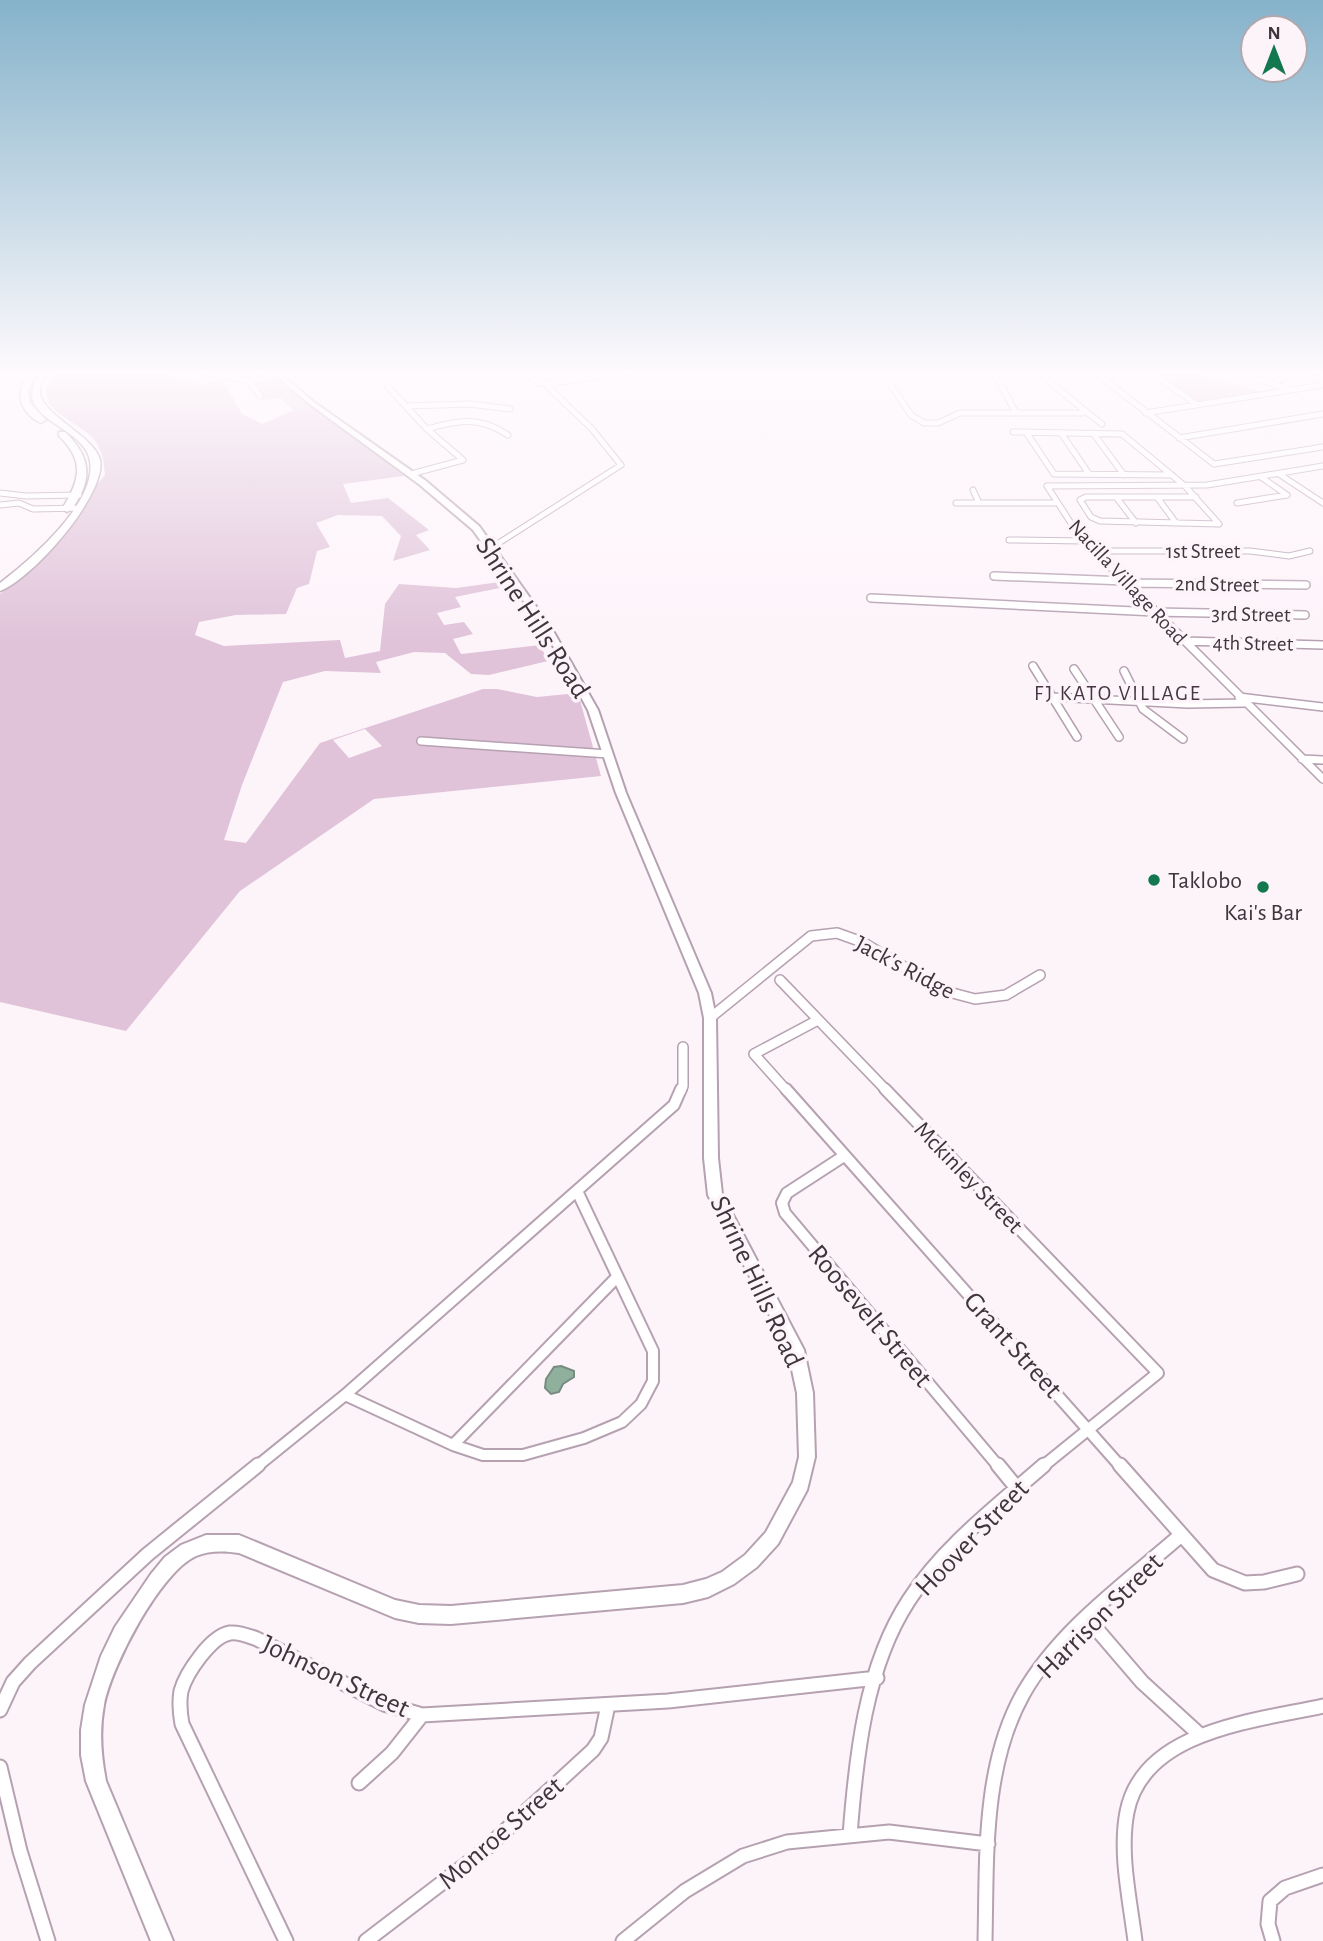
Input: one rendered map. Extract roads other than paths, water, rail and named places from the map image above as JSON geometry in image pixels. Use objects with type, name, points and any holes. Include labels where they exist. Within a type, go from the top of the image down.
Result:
[{"type":"highway","points":[[0,577],[67,508],[76,495],[83,471],[81,462]]},
{"type":"highway","points":[[0,588],[41,551],[80,508],[88,495],[96,470],[94,462]]},
{"type":"street","name":"Shrine Hills Road","points":[[162,1941],[96,1781],[90,1761],[89,1736],[95,1700],[110,1654],[142,1601],[172,1563],[185,1552],[220,1541],[239,1545],[395,1609],[419,1614],[465,1614],[648,1599],[708,1588],[751,1561],[772,1538],[789,1510],[801,1484],[807,1457],[808,1424],[802,1367],[796,1350],[715,1195],[711,1158],[710,1018],[702,986],[621,793],[593,710],[573,671],[476,528],[394,462]]},
{"type":"street","points":[[411,474],[457,462]]},
{"type":"street","points":[[491,548],[621,465],[618,462]]},
{"type":"street","points":[[1046,462],[1054,474],[1172,475]]},
{"type":"street","points":[[1080,462],[1088,474]]},
{"type":"street","points":[[1115,462],[1124,474]]},
{"type":"street","points":[[1156,462],[1185,486],[1196,497],[1219,523],[1097,520],[1080,500],[1086,497],[1196,497]]},
{"type":"street","points":[[1211,462],[1216,465],[1236,462]]},
{"type":"street","name":"Nacilla Village Road","points":[[1323,466],[1212,485],[1048,486],[1085,541],[1241,700],[1323,779]]},
{"type":"street","points":[[1279,474],[1323,503]]},
{"type":"street","points":[[1237,503],[1287,495],[1261,477]]},
{"type":"street","points":[[973,490],[979,503]]},
{"type":"street","points":[[0,493],[26,496],[88,495]]},
{"type":"street","points":[[1116,497],[1136,523]]},
{"type":"street","points":[[1157,497],[1176,523]]},
{"type":"street","points":[[0,505],[19,503],[33,509],[80,508]]},
{"type":"street","points":[[956,503],[1058,503]]},
{"type":"street","points":[[1009,540],[1085,541]]},
{"type":"street","name":"1st Street","points":[[1095,551],[1250,551],[1289,556],[1310,551]]},
{"type":"street","name":"2nd Street","points":[[993,576],[1126,582],[1307,585]]},
{"type":"street","name":"3rd Street","points":[[871,598],[1155,612],[1306,615]]},
{"type":"street","name":"4th Street","points":[[1184,641],[1323,645]]},
{"type":"street","points":[[1032,666],[1077,737]]},
{"type":"street","points":[[1074,669],[1119,737]]},
{"type":"street","points":[[1124,671],[1148,715],[1182,739]]},
{"type":"street","points":[[1052,697],[1139,702],[1241,700],[1323,707]]},
{"type":"street","points":[[421,741],[608,754]]},
{"type":"street","points":[[1302,759],[1323,760]]},
{"type":"street","name":"Jack's Ridge","points":[[710,1018],[819,932],[850,936],[936,987],[965,998],[1000,996],[1026,985],[1040,975]]},
{"type":"street","name":"Mckinley Street","points":[[780,980],[1158,1373]]},
{"type":"street","name":"Grant Street","points":[[818,1020],[754,1054],[1213,1570],[1236,1583],[1259,1584],[1297,1574]]},
{"type":"street","points":[[0,1710],[13,1682],[30,1663],[148,1554],[345,1395],[674,1105],[683,1086],[682,1047]]},
{"type":"street","name":"Roosevelt Street","points":[[845,1156],[787,1193],[782,1203],[785,1213],[1016,1487]]},
{"type":"street","points":[[345,1395],[453,1445],[483,1455],[523,1455],[604,1431],[622,1422],[641,1404],[653,1381],[653,1351],[577,1191]]},
{"type":"street","points":[[453,1445],[617,1278]]},
{"type":"street","name":"Hoover Street","points":[[850,1835],[856,1778],[877,1678],[888,1643],[906,1605],[920,1584],[957,1543],[1016,1487],[1158,1373]]},
{"type":"street","name":"Harrison Street","points":[[985,1941],[988,1844],[1002,1746],[1022,1695],[1057,1648],[1181,1535]]},
{"type":"street","points":[[1088,1619],[1142,1682],[1200,1735]]},
{"type":"street","name":"Johnson Street","points":[[286,1941],[183,1729],[179,1715],[184,1684],[212,1643],[221,1636],[240,1633],[257,1639],[384,1704],[422,1715],[668,1701],[877,1678]]},
{"type":"street","name":"Monroe Street","points":[[366,1941],[481,1853],[593,1751],[601,1738],[608,1704]]},
{"type":"street","points":[[1135,1941],[1125,1838],[1136,1783],[1149,1764],[1167,1749],[1200,1735],[1323,1706]]},
{"type":"street","points":[[359,1783],[392,1753],[422,1715]]},
{"type":"street","points":[[0,1768],[20,1851],[48,1941]]},
{"type":"street","points":[[623,1941],[685,1891],[743,1856],[787,1842],[889,1832],[988,1844]]},
{"type":"street","points":[[1273,1941],[1267,1916],[1268,1904],[1273,1894],[1283,1886],[1323,1875]]},
{"type":"place","name":"Taklobo","points":[[1154,880]]},
{"type":"place","name":"Kai's Bar","points":[[1263,887]]},
{"type":"district","name":"FJ KATO VILLAGE","points":[[1118,693]]}]
